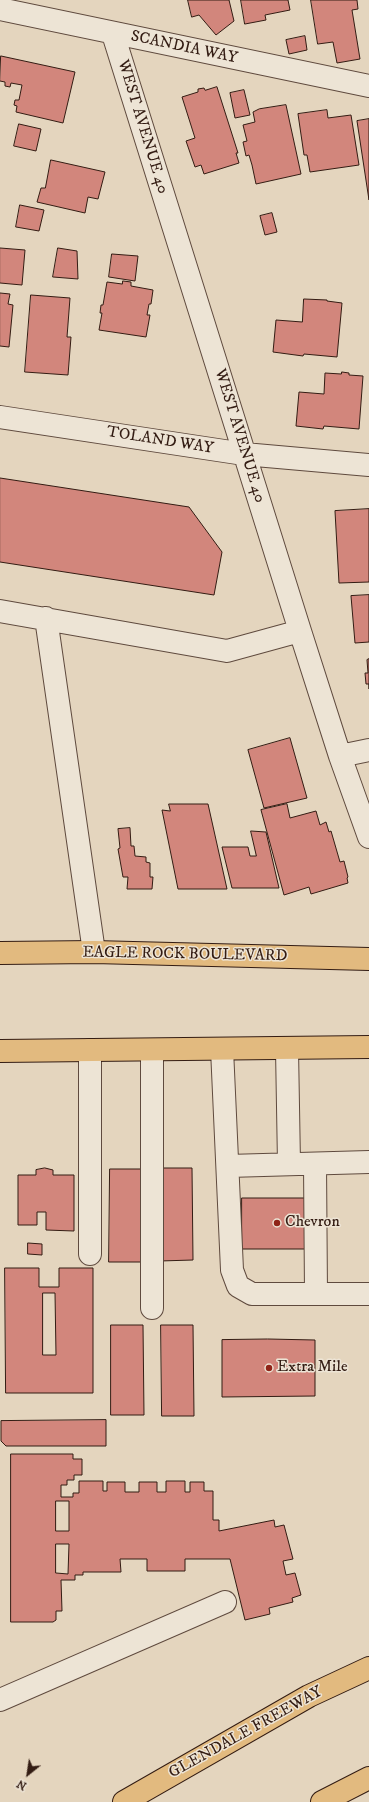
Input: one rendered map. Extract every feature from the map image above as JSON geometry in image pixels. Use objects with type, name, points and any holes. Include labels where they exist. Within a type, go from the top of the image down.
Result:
[{"type":"main road","name":"EAGLE ROCK BOULEVARD","points":[[0,952],[94,952],[369,959]]},
{"type":"main road","points":[[0,1051],[369,1047]]},
{"type":"main road","name":"GLENDALE FREEWAY","points":[[124,1802],[309,1696],[369,1668]]},
{"type":"main road","points":[[328,1799],[369,1778]]},
{"type":"street","name":"SCANDIA WAY","points":[[0,9],[113,34],[369,86]]},
{"type":"street","name":"WEST AVENUE 40","points":[[113,34],[340,756],[369,837]]},
{"type":"street","name":"TOLAND WAY","points":[[0,417],[244,454],[369,465]]},
{"type":"street","points":[[0,611],[227,651],[300,630]]},
{"type":"street","points":[[46,618],[94,952]]},
{"type":"street","points":[[340,756],[369,750]]},
{"type":"street","points":[[222,1049],[232,1270],[238,1286],[252,1294],[369,1294]]},
{"type":"street","points":[[287,1049],[289,1164]]},
{"type":"street","points":[[90,1050],[90,1254]]},
{"type":"street","points":[[152,1050],[152,1308]]},
{"type":"street","points":[[228,1166],[369,1162]]},
{"type":"street","points":[[315,1164],[316,1294]]},
{"type":"street","points":[[0,1700],[225,1602]]},
{"type":"building","points":[[188,0],[229,0],[234,21],[216,35],[199,15],[192,17]]},
{"type":"building","points":[[241,0],[288,0],[290,10],[265,15],[266,20],[245,24]]},
{"type":"building","points":[[311,0],[357,0],[358,9],[352,10],[360,59],[337,63],[333,42],[318,44]]},
{"type":"building","points":[[305,36],[307,50],[289,54],[286,40]]},
{"type":"building","points":[[1,56],[75,72],[63,123],[16,112],[17,106],[14,105],[15,100],[19,100],[22,85],[11,83],[10,87],[5,86],[5,82],[0,81]]},
{"type":"building","points":[[217,87],[238,153],[236,153],[239,163],[204,174],[201,165],[195,167],[186,141],[195,138],[182,97],[198,92],[198,89],[204,88],[205,90]]},
{"type":"building","points":[[244,90],[250,115],[235,118],[230,93]]},
{"type":"building","points":[[286,105],[301,174],[256,184],[249,155],[246,156],[243,142],[247,141],[243,125],[255,122],[253,112],[259,109]]},
{"type":"building","points":[[327,110],[328,118],[351,115],[359,165],[310,172],[307,155],[304,155],[298,114]]},
{"type":"building","points":[[369,119],[369,200],[357,121]]},
{"type":"building","points":[[19,124],[41,129],[36,151],[14,146]]},
{"type":"building","points":[[51,160],[105,172],[98,199],[88,197],[85,213],[37,202],[41,188],[45,188]]},
{"type":"building","points":[[20,205],[44,210],[39,231],[16,227]]},
{"type":"building","points":[[272,213],[277,232],[265,235],[260,216]]},
{"type":"building","points":[[0,248],[25,250],[22,285],[0,283]]},
{"type":"building","points":[[58,248],[77,251],[78,279],[53,277]]},
{"type":"building","points":[[112,254],[138,256],[135,281],[109,277]]},
{"type":"building","points":[[123,281],[131,282],[131,286],[153,290],[151,304],[149,304],[147,315],[150,315],[146,337],[99,330],[102,313],[100,313],[101,305],[103,305],[107,282],[122,284]]},
{"type":"building","points":[[0,293],[10,294],[8,304],[13,305],[9,347],[0,346]]},
{"type":"building","points":[[31,295],[70,298],[67,337],[71,337],[68,375],[25,372]]},
{"type":"building","points":[[304,299],[327,300],[342,303],[337,357],[304,354],[303,356],[273,352],[276,320],[302,322]]},
{"type":"building","points":[[342,372],[349,373],[349,375],[363,376],[359,429],[324,426],[323,429],[296,426],[299,392],[324,394],[325,373],[341,374]]},
{"type":"building","points":[[0,478],[189,507],[222,552],[214,595],[0,562]]},
{"type":"building","points":[[369,509],[369,582],[339,583],[335,511]]},
{"type":"building","points":[[369,595],[369,642],[355,643],[351,596]]},
{"type":"building","points":[[369,659],[369,684],[366,684],[365,673],[368,673],[367,660]]},
{"type":"building","points":[[290,738],[307,798],[264,808],[248,750]]},
{"type":"building","points":[[169,804],[208,804],[227,889],[178,889],[162,810],[170,811]]},
{"type":"building","points":[[287,804],[290,818],[316,811],[320,825],[326,822],[329,832],[331,831],[340,862],[344,861],[348,883],[311,894],[309,887],[284,895],[261,810]]},
{"type":"building","points":[[130,828],[131,846],[134,846],[135,856],[146,857],[146,862],[150,863],[150,877],[153,877],[152,889],[127,889],[128,877],[123,877],[118,849],[120,848],[118,829]]},
{"type":"building","points":[[251,831],[266,832],[279,888],[232,888],[222,847],[248,847],[250,856],[256,856]]},
{"type":"building","points":[[45,1168],[53,1170],[53,1175],[74,1175],[74,1231],[46,1230],[46,1212],[37,1212],[37,1225],[18,1225],[18,1175],[36,1175],[36,1170]]},
{"type":"building","points":[[160,1168],[192,1168],[193,1260],[160,1261]]},
{"type":"building","points":[[110,1169],[143,1169],[143,1262],[109,1262]]},
{"type":"building","name":"Chevron","points":[[242,1198],[311,1198],[311,1249],[242,1249]]},
{"type":"building","points":[[28,1243],[42,1244],[42,1255],[28,1254]]},
{"type":"building","points":[[5,1268],[39,1268],[39,1287],[59,1287],[59,1268],[93,1268],[93,1393],[6,1393]],"holes":[[[43,1293],[55,1293],[56,1355],[43,1355]]]},
{"type":"building","points":[[111,1325],[143,1325],[144,1415],[111,1415]]},
{"type":"building","points":[[161,1325],[193,1325],[194,1416],[162,1416]]},
{"type":"building","name":"Extra Mile","points":[[222,1340],[315,1340],[315,1396],[222,1397]]},
{"type":"building","points":[[106,1420],[106,1446],[6,1446],[1,1441],[1,1421]]},
{"type":"building","points":[[11,1454],[73,1454],[73,1459],[82,1459],[82,1475],[74,1475],[74,1480],[67,1480],[67,1485],[61,1485],[61,1497],[73,1497],[73,1493],[79,1493],[79,1481],[103,1481],[103,1491],[107,1491],[107,1482],[125,1482],[125,1492],[139,1492],[139,1482],[157,1482],[157,1492],[166,1492],[166,1481],[185,1481],[185,1492],[190,1492],[190,1482],[204,1482],[204,1491],[213,1491],[213,1520],[219,1520],[219,1531],[274,1520],[275,1527],[284,1525],[293,1559],[283,1561],[286,1575],[295,1573],[301,1595],[292,1598],[293,1602],[269,1608],[270,1614],[245,1620],[230,1559],[185,1559],[185,1571],[147,1571],[147,1559],[120,1559],[121,1572],[83,1572],[83,1575],[75,1575],[75,1580],[61,1580],[62,1611],[56,1611],[56,1620],[53,1622],[11,1622]],"holes":[[[56,1501],[69,1501],[69,1531],[56,1531]],[[56,1544],[69,1544],[68,1574],[56,1573]]]},
{"type":"place","name":"Chevron","points":[[277,1223]]},
{"type":"place","name":"Extra Mile","points":[[269,1368]]}]
